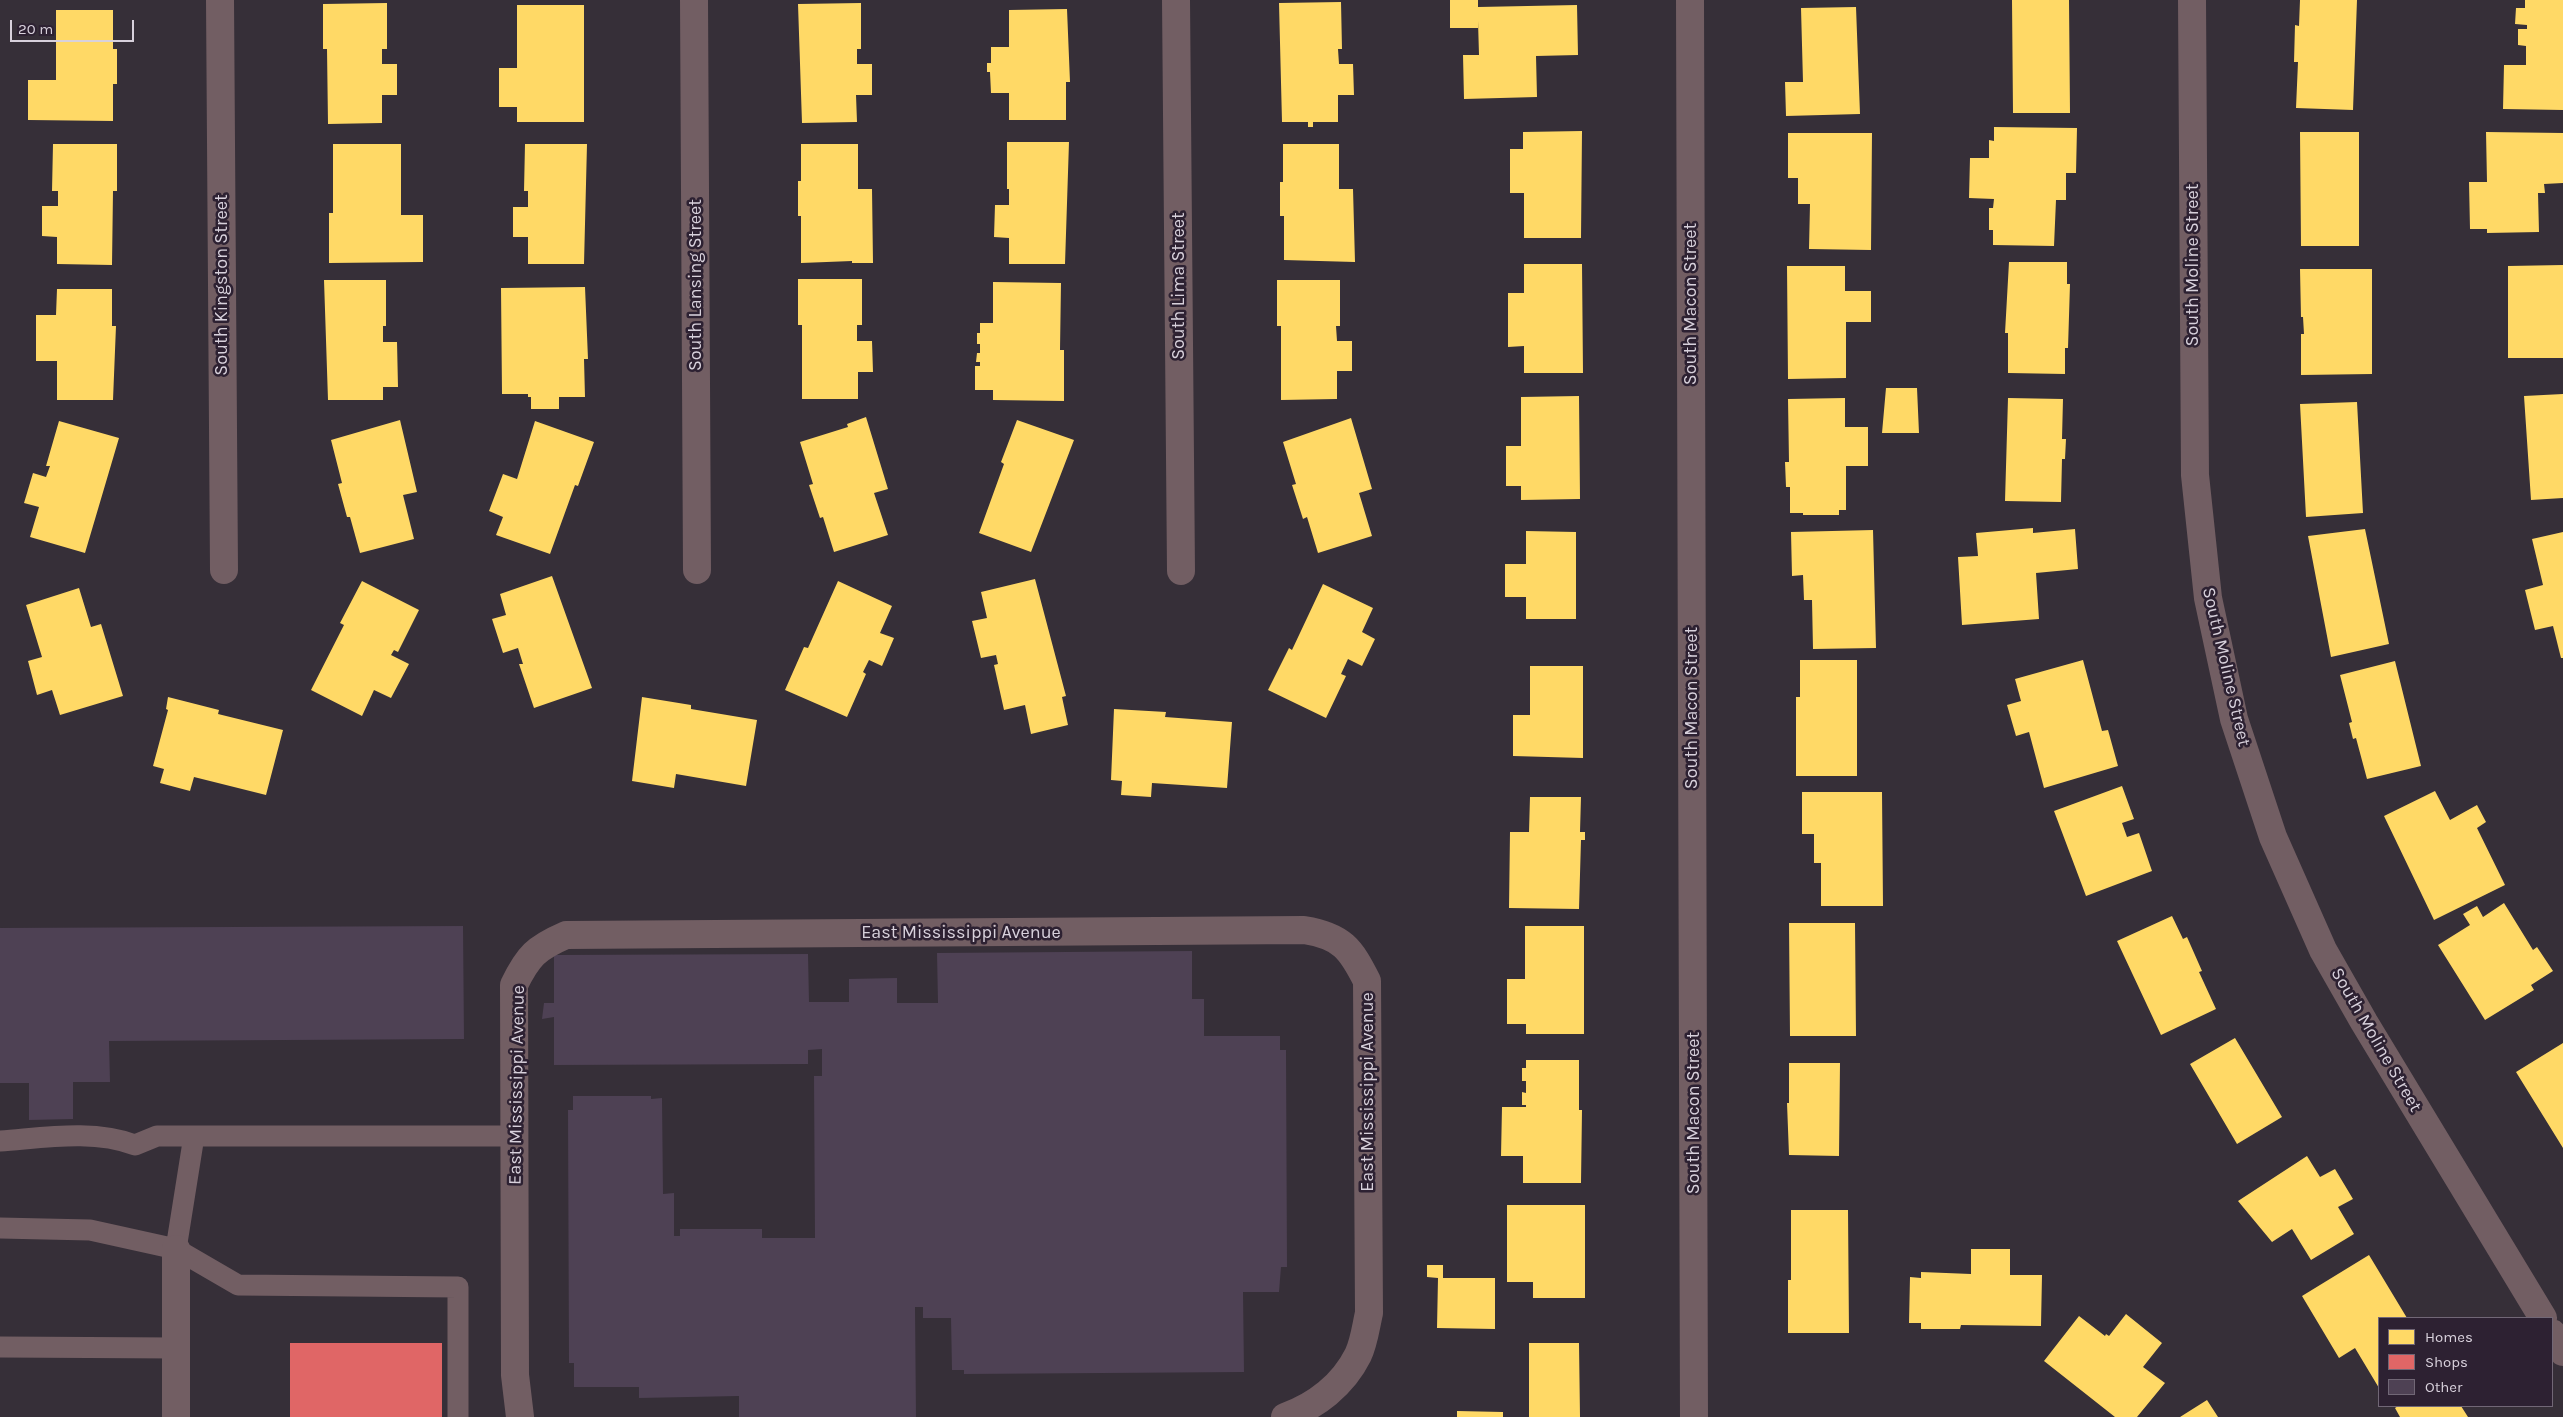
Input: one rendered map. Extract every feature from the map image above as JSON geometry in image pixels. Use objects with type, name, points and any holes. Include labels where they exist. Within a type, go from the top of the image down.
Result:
[{"type":"street","name":"South Kingston Street","points":[[220,0],[224,570]]},
{"type":"street","name":"South Lansing Street","points":[[694,0],[697,570]]},
{"type":"street","name":"South Lima Street","points":[[1176,0],[1181,571]]},
{"type":"street","name":"South Macon Street","points":[[1690,0],[1694,1417]]},
{"type":"street","name":"South Moline Street","points":[[2192,0],[2194,475],[2208,598],[2234,719],[2273,837],[2323,950],[2364,1022],[2542,1317]]},
{"type":"street","name":"East Mississippi Avenue","points":[[520,1417],[515,1375],[514,986],[525,961],[542,946],[566,935],[1304,930],[1321,933],[1333,938],[1354,954],[1367,981],[1369,1313],[1358,1354],[1337,1385],[1301,1414]]},
{"type":"street","points":[[176,1249],[176,1417]]},
{"type":"street","points":[[2553,1336],[2563,1352]]},
{"type":"lane","points":[[0,1141],[82,1136],[116,1139],[135,1145],[157,1136],[514,1136]]},
{"type":"lane","points":[[176,1249],[194,1136]]},
{"type":"lane","points":[[0,1228],[90,1230],[176,1249],[238,1285],[458,1287],[458,1417]]},
{"type":"lane","points":[[0,1347],[176,1348]]},
{"type":"building: Homes","points":[[1450,0],[1478,0],[1478,7],[1577,5],[1578,55],[1536,56],[1537,97],[1464,99],[1463,55],[1479,55],[1478,21],[1478,28],[1450,28]]},
{"type":"building: Homes","points":[[2012,0],[2069,0],[2070,113],[2013,113]]},
{"type":"building: Homes","points":[[2300,0],[2357,0],[2353,110],[2296,108],[2298,62],[2294,62],[2295,25],[2299,26]]},
{"type":"building: Homes","points":[[2525,0],[2563,0],[2563,110],[2503,109],[2504,65],[2526,65],[2526,46],[2518,45],[2518,29],[2527,29],[2527,25],[2515,24],[2516,8],[2525,8]]},
{"type":"building: Homes","points":[[1341,2],[1342,49],[1338,49],[1339,64],[1353,64],[1354,95],[1338,95],[1338,122],[1313,122],[1313,127],[1308,127],[1308,122],[1282,122],[1279,3]]},
{"type":"building: Homes","points":[[387,3],[387,49],[382,49],[382,64],[397,64],[397,95],[382,95],[382,123],[328,124],[327,49],[323,49],[323,4]]},
{"type":"building: Homes","points":[[861,3],[861,49],[857,49],[857,64],[872,64],[872,95],[856,95],[857,122],[802,123],[798,4]]},
{"type":"building: Homes","points":[[517,5],[584,5],[584,122],[517,122],[517,107],[499,107],[499,68],[517,68]]},
{"type":"building: Homes","points":[[1856,7],[1860,114],[1786,116],[1785,82],[1803,82],[1801,8]]},
{"type":"building: Homes","points":[[1067,9],[1070,82],[1066,82],[1066,120],[1009,120],[1009,93],[991,93],[990,72],[987,72],[987,63],[991,63],[991,47],[1009,47],[1009,10]]},
{"type":"building: Homes","points":[[56,10],[113,10],[113,49],[117,49],[117,84],[113,84],[113,121],[28,120],[28,80],[56,80]]},
{"type":"building: Homes","points":[[1994,127],[2077,128],[2076,173],[2066,173],[2066,200],[2056,200],[2054,246],[1993,245],[1993,230],[1989,230],[1989,208],[1993,208],[1994,199],[1969,198],[1970,158],[1989,158],[1989,140],[1994,141]]},
{"type":"building: Homes","points":[[1582,131],[1581,238],[1524,238],[1524,193],[1510,193],[1510,149],[1523,149],[1523,132]]},
{"type":"building: Homes","points":[[2300,132],[2359,132],[2359,246],[2301,246]]},
{"type":"building: Homes","points":[[2486,132],[2563,133],[2563,183],[2544,184],[2545,193],[2538,193],[2539,232],[2487,233],[2487,229],[2470,229],[2469,182],[2487,182]]},
{"type":"building: Homes","points":[[1788,133],[1872,133],[1871,250],[1809,249],[1810,204],[1798,204],[1798,178],[1788,178]]},
{"type":"building: Homes","points":[[1007,142],[1069,142],[1065,264],[1009,264],[1009,238],[994,237],[995,205],[1009,205]]},
{"type":"building: Homes","points":[[53,144],[117,144],[117,191],[113,191],[112,265],[57,264],[57,237],[42,236],[42,206],[58,206],[58,191],[52,191]]},
{"type":"building: Homes","points":[[333,144],[401,144],[401,215],[423,215],[423,262],[329,263],[329,213],[333,213]]},
{"type":"building: Homes","points":[[525,144],[587,144],[584,264],[528,264],[528,237],[513,237],[513,207],[528,207],[528,191],[524,191]]},
{"type":"building: Homes","points":[[801,144],[858,144],[858,189],[872,189],[873,263],[852,263],[852,261],[801,263],[801,216],[798,216],[798,181],[801,181]]},
{"type":"building: Homes","points":[[1283,144],[1339,144],[1339,189],[1353,189],[1355,262],[1284,260],[1284,216],[1280,216],[1280,182],[1283,182]]},
{"type":"building: Homes","points":[[2009,262],[2067,262],[2067,284],[2070,284],[2068,348],[2065,348],[2065,374],[2008,373],[2008,333],[2005,333]]},
{"type":"building: Homes","points":[[1524,264],[1582,264],[1583,373],[1524,373],[1524,346],[1508,347],[1508,293],[1524,293]]},
{"type":"building: Homes","points":[[2563,265],[2563,358],[2508,358],[2508,266]]},
{"type":"building: Homes","points":[[1787,266],[1845,266],[1845,291],[1871,291],[1871,322],[1846,322],[1846,378],[1788,379]]},
{"type":"building: Homes","points":[[2300,269],[2372,269],[2372,374],[2301,375],[2301,334],[2304,334],[2303,317],[2301,317]]},
{"type":"building: Homes","points":[[798,279],[862,279],[862,325],[857,325],[857,341],[872,341],[873,372],[858,372],[858,399],[802,399],[802,325],[798,325]]},
{"type":"building: Homes","points":[[324,280],[386,280],[386,326],[383,326],[383,342],[397,342],[398,387],[383,387],[383,400],[328,400]]},
{"type":"building: Homes","points":[[1277,280],[1340,280],[1340,326],[1336,326],[1337,341],[1352,341],[1352,371],[1337,371],[1337,399],[1281,400],[1281,326],[1277,326]]},
{"type":"building: Homes","points":[[993,282],[1061,283],[1060,350],[1064,350],[1064,401],[993,400],[993,390],[975,390],[975,366],[980,366],[980,362],[976,362],[977,353],[980,353],[980,344],[977,344],[977,333],[980,333],[980,323],[993,323]]},
{"type":"building: Homes","points":[[585,287],[588,359],[584,359],[585,397],[559,397],[559,409],[531,409],[531,397],[528,397],[528,394],[502,394],[501,288]]},
{"type":"building: Homes","points":[[57,289],[112,289],[112,326],[116,326],[113,400],[57,400],[57,361],[36,361],[36,315],[56,315]]},
{"type":"building: Homes","points":[[1886,388],[1917,388],[1919,433],[1882,433]]},
{"type":"building: Homes","points":[[2563,394],[2563,498],[2531,500],[2524,396]]},
{"type":"building: Homes","points":[[1579,396],[1580,499],[1521,500],[1521,486],[1506,486],[1506,446],[1521,446],[1521,397]]},
{"type":"building: Homes","points":[[1845,398],[1845,427],[1868,427],[1868,466],[1846,466],[1846,510],[1839,510],[1839,515],[1790,513],[1790,487],[1786,487],[1785,462],[1789,462],[1788,399]]},
{"type":"building: Homes","points":[[2008,398],[2063,399],[2062,439],[2066,439],[2065,459],[2062,459],[2061,502],[2005,501]]},
{"type":"building: Homes","points":[[2357,402],[2363,513],[2306,517],[2300,404]]},
{"type":"building: Homes","points":[[866,417],[888,489],[874,493],[888,535],[834,552],[823,517],[820,518],[809,485],[813,484],[800,442],[848,427],[847,424]]},
{"type":"building: Homes","points":[[1351,418],[1372,489],[1359,493],[1372,536],[1318,553],[1307,517],[1303,519],[1292,485],[1296,484],[1283,442]]},
{"type":"building: Homes","points":[[400,420],[417,492],[403,495],[414,539],[360,553],[338,484],[342,483],[331,440]]},
{"type":"building: Homes","points":[[1017,420],[1074,440],[1031,552],[979,533],[1004,464],[1001,462]]},
{"type":"building: Homes","points":[[59,421],[119,438],[85,553],[30,537],[39,507],[24,503],[33,473],[46,477],[50,466],[46,466]]},
{"type":"building: Homes","points":[[535,421],[594,442],[578,486],[575,485],[550,554],[496,535],[503,517],[489,511],[503,474],[517,479]]},
{"type":"building: Homes","points":[[2033,528],[2033,533],[2075,529],[2078,569],[2036,573],[2039,619],[1962,625],[1958,557],[1978,556],[1976,533]]},
{"type":"building: Homes","points":[[2365,529],[2389,644],[2331,657],[2308,536]]},
{"type":"building: Homes","points":[[1873,530],[1876,648],[1813,649],[1812,600],[1804,600],[1803,575],[1792,576],[1791,532]]},
{"type":"building: Homes","points":[[1526,531],[1576,532],[1576,619],[1526,619],[1526,597],[1505,597],[1505,564],[1526,564]]},
{"type":"building: Homes","points":[[2563,532],[2563,658],[2561,658],[2553,626],[2535,630],[2525,590],[2543,585],[2532,539]]},
{"type":"building: Homes","points":[[552,576],[592,688],[534,708],[519,664],[523,664],[518,648],[503,653],[492,619],[506,615],[500,594]]},
{"type":"building: Homes","points":[[1035,579],[1066,696],[1062,697],[1068,725],[1031,734],[1025,705],[1004,710],[994,665],[998,664],[996,655],[981,658],[972,621],[987,618],[981,592]]},
{"type":"building: Homes","points":[[362,581],[419,610],[398,652],[394,650],[391,655],[409,664],[391,698],[374,690],[362,716],[311,690],[344,625],[340,623]]},
{"type":"building: Homes","points":[[838,581],[892,606],[880,633],[894,638],[882,666],[869,660],[863,672],[866,674],[847,717],[785,690],[804,647],[808,648]]},
{"type":"building: Homes","points":[[1323,584],[1373,608],[1362,632],[1375,639],[1362,666],[1348,659],[1341,674],[1346,676],[1326,718],[1268,690],[1289,648],[1292,650]]},
{"type":"building: Homes","points":[[79,588],[91,627],[101,624],[123,696],[60,715],[52,690],[37,695],[28,661],[42,657],[26,605]]},
{"type":"building: Homes","points":[[1800,660],[1857,660],[1857,776],[1796,776],[1796,697],[1800,697]]},
{"type":"building: Homes","points":[[2083,660],[2102,731],[2108,730],[2118,766],[2044,788],[2029,732],[2016,736],[2007,705],[2021,701],[2015,679]]},
{"type":"building: Homes","points":[[2395,661],[2421,766],[2367,779],[2356,738],[2353,739],[2349,723],[2352,722],[2340,675]]},
{"type":"building: Homes","points":[[1530,666],[1583,666],[1583,758],[1513,756],[1513,715],[1530,715]]},
{"type":"building: Homes","points":[[168,697],[219,710],[218,714],[283,730],[266,795],[194,777],[190,791],[160,783],[164,769],[153,766],[168,710],[166,709]]},
{"type":"building: Homes","points":[[642,697],[691,705],[691,709],[757,720],[746,786],[676,774],[674,788],[632,781]]},
{"type":"building: Homes","points":[[1114,709],[1166,712],[1165,717],[1232,722],[1227,788],[1152,783],[1151,797],[1121,795],[1122,781],[1111,780]]},
{"type":"building: Homes","points":[[2122,786],[2134,819],[2122,823],[2127,837],[2139,833],[2152,871],[2086,896],[2054,811]]},
{"type":"building: Homes","points":[[2435,791],[2450,820],[2477,805],[2486,822],[2477,828],[2505,885],[2434,920],[2384,816]]},
{"type":"building: Homes","points":[[1802,792],[1882,792],[1883,906],[1821,906],[1821,863],[1814,863],[1814,834],[1802,834]]},
{"type":"building: Homes","points":[[1530,797],[1581,797],[1580,832],[1585,832],[1585,840],[1581,840],[1579,909],[1509,908],[1510,832],[1529,832]]},
{"type":"building: Homes","points":[[2504,903],[2533,950],[2537,947],[2553,971],[2531,985],[2534,990],[2485,1020],[2438,945],[2470,925],[2463,914],[2477,906],[2483,917]]},
{"type":"building: Homes","points":[[2172,916],[2183,939],[2187,937],[2202,971],[2199,972],[2216,1009],[2161,1035],[2117,941]]},
{"type":"building: Homes","points":[[1789,923],[1855,923],[1856,1036],[1790,1036]]},
{"type":"building: Homes","points":[[1525,926],[1584,926],[1584,1034],[1526,1034],[1526,1024],[1507,1024],[1507,979],[1525,979]]},
{"type":"building: Homes","points":[[2235,1038],[2282,1117],[2237,1144],[2190,1064]]},
{"type":"building: Homes","points":[[2563,1043],[2563,1148],[2516,1072]]},
{"type":"building: Homes","points":[[1526,1060],[1579,1060],[1579,1110],[1582,1110],[1581,1183],[1523,1183],[1523,1156],[1501,1156],[1502,1107],[1526,1107],[1526,1105],[1522,1105],[1522,1092],[1526,1093],[1526,1081],[1522,1081],[1522,1068],[1526,1068]]},
{"type":"building: Homes","points":[[1789,1063],[1840,1063],[1839,1156],[1789,1155],[1787,1103],[1789,1103]]},
{"type":"building: Homes","points":[[2307,1156],[2320,1177],[2335,1169],[2353,1199],[2338,1207],[2354,1234],[2311,1260],[2292,1229],[2272,1242],[2238,1201]]},
{"type":"building: Homes","points":[[1507,1205],[1585,1205],[1585,1298],[1533,1298],[1533,1282],[1507,1282]]},
{"type":"building: Homes","points":[[1791,1210],[1848,1210],[1849,1333],[1788,1333],[1788,1280],[1791,1280]]},
{"type":"building: Homes","points":[[1971,1249],[2010,1249],[2010,1275],[2042,1275],[2041,1326],[1961,1325],[1960,1329],[1921,1329],[1921,1323],[1909,1323],[1910,1277],[1921,1278],[1921,1272],[1971,1274]]},
{"type":"building: Homes","points":[[2369,1255],[2406,1317],[2378,1317],[2378,1386],[2355,1348],[2339,1358],[2302,1296]]},
{"type":"building: Homes","points":[[1427,1265],[1443,1265],[1443,1278],[1495,1278],[1495,1329],[1437,1328],[1438,1278],[1427,1277]]},
{"type":"building: Homes","points":[[2126,1314],[2162,1343],[2143,1367],[2165,1383],[2137,1417],[2115,1417],[2044,1361],[2079,1316],[2105,1336],[2106,1334],[2109,1336]]},
{"type":"building: Homes","points":[[1529,1343],[1579,1343],[1580,1417],[1529,1417]]},
{"type":"building: Homes","points":[[2207,1400],[2218,1417],[2180,1417]]},
{"type":"building: Homes","points":[[2462,1407],[2468,1417],[2400,1417],[2395,1408]]},
{"type":"building: Homes","points":[[1457,1411],[1503,1412],[1503,1417],[1457,1417]]},
{"type":"building: Shops","points":[[290,1343],[442,1343],[442,1417],[290,1417]]},
{"type":"building: Other","points":[[463,926],[464,1039],[109,1041],[110,1082],[73,1082],[73,1119],[29,1120],[29,1083],[0,1083],[0,928]]},
{"type":"building: Other","points":[[1192,951],[1192,999],[1204,999],[1204,1036],[1280,1036],[1280,1050],[1286,1050],[1287,1267],[1281,1267],[1279,1292],[1243,1292],[1244,1372],[964,1374],[964,1370],[952,1370],[951,1318],[923,1318],[923,1307],[915,1307],[916,1417],[739,1417],[739,1396],[639,1398],[639,1387],[574,1387],[574,1363],[569,1363],[568,1110],[573,1110],[573,1096],[651,1096],[651,1099],[662,1098],[663,1194],[674,1193],[674,1236],[680,1236],[680,1229],[762,1229],[762,1238],[815,1238],[814,1076],[822,1076],[822,1049],[808,1050],[808,1064],[554,1065],[554,1017],[542,1019],[544,1003],[554,1003],[554,955],[808,954],[809,1002],[849,1002],[849,979],[897,978],[897,1003],[938,1003],[937,953]]}]
